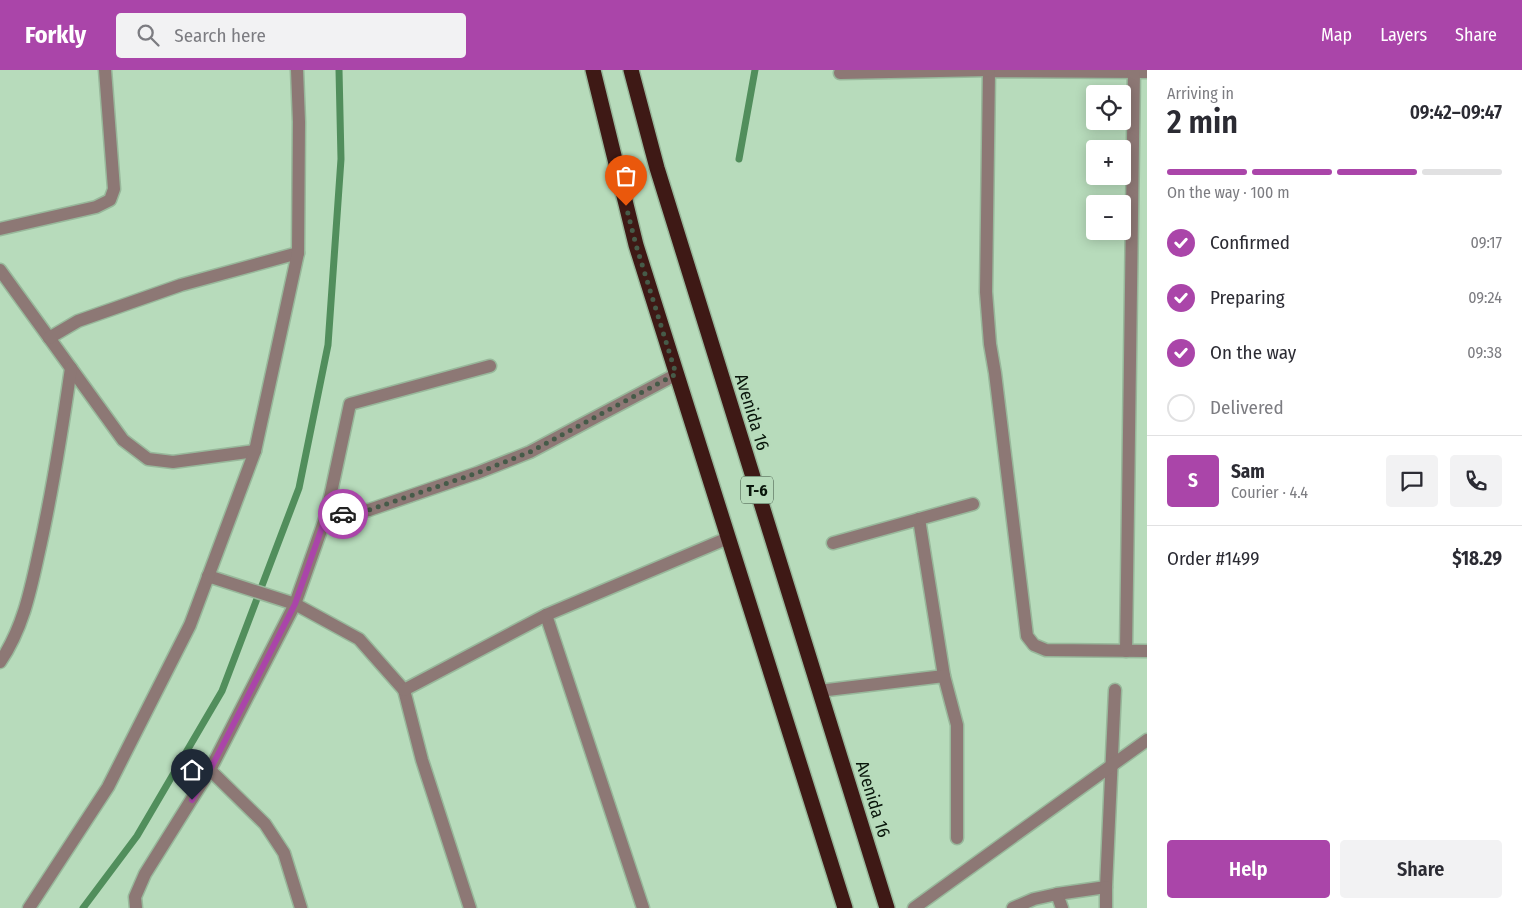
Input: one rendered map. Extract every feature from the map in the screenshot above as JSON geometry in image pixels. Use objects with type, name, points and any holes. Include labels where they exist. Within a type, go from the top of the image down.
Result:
[{"type":"highway","name":"T-6","points":[[593,70],[636,245],[845,908]]},
{"type":"highway","name":"Avenida 16","points":[[631,70],[660,178],[888,906]]},
{"type":"street","points":[[0,229],[96,207],[110,200],[114,188],[105,70]]},
{"type":"street","points":[[29,908],[108,787],[190,625],[255,451],[298,253],[299,122],[297,70]]},
{"type":"street","points":[[989,70],[986,292],[990,344],[1027,636],[1034,645],[1046,650],[1147,651]]},
{"type":"street","points":[[840,73],[989,70],[1138,72],[1126,651]]},
{"type":"street","points":[[49,338],[78,321],[181,285],[298,253]]},
{"type":"street","points":[[0,270],[124,440],[148,459],[173,462],[255,451]]},
{"type":"street","points":[[136,908],[135,897],[145,874],[210,770],[295,604],[326,516],[350,404],[490,366]]},
{"type":"street","points":[[0,662],[9,649],[26,610],[51,500],[71,368]]},
{"type":"street","points":[[326,516],[369,510],[521,456],[676,374]]},
{"type":"street","points":[[833,543],[973,504]]},
{"type":"street","points":[[919,519],[944,676],[958,725],[957,838]]},
{"type":"street","points":[[404,690],[546,615],[728,538]]},
{"type":"street","points":[[208,576],[295,604],[359,639],[404,690],[422,760],[470,908]]},
{"type":"street","points":[[546,615],[643,908]]},
{"type":"street","points":[[820,691],[944,676]]},
{"type":"street","points":[[1106,908],[1115,690]]},
{"type":"street","points":[[914,908],[1147,740]]},
{"type":"street","points":[[210,770],[265,824],[284,853],[301,908]]},
{"type":"street","points":[[1014,908],[1034,899],[1106,887]]},
{"type":"street","points":[[1057,894],[1062,908]]},
{"type":"waterway","points":[[83,908],[137,836],[222,691],[299,488],[328,345],[341,159],[339,70]]},
{"type":"waterway","points":[[739,159],[755,70]]},
{"type":"way so far","points":[[343,514],[369,510],[477,473],[530,452],[676,374],[636,245],[626,206]]},
{"type":"route","points":[[192,800],[210,770],[295,604],[326,516],[343,514]]}]
